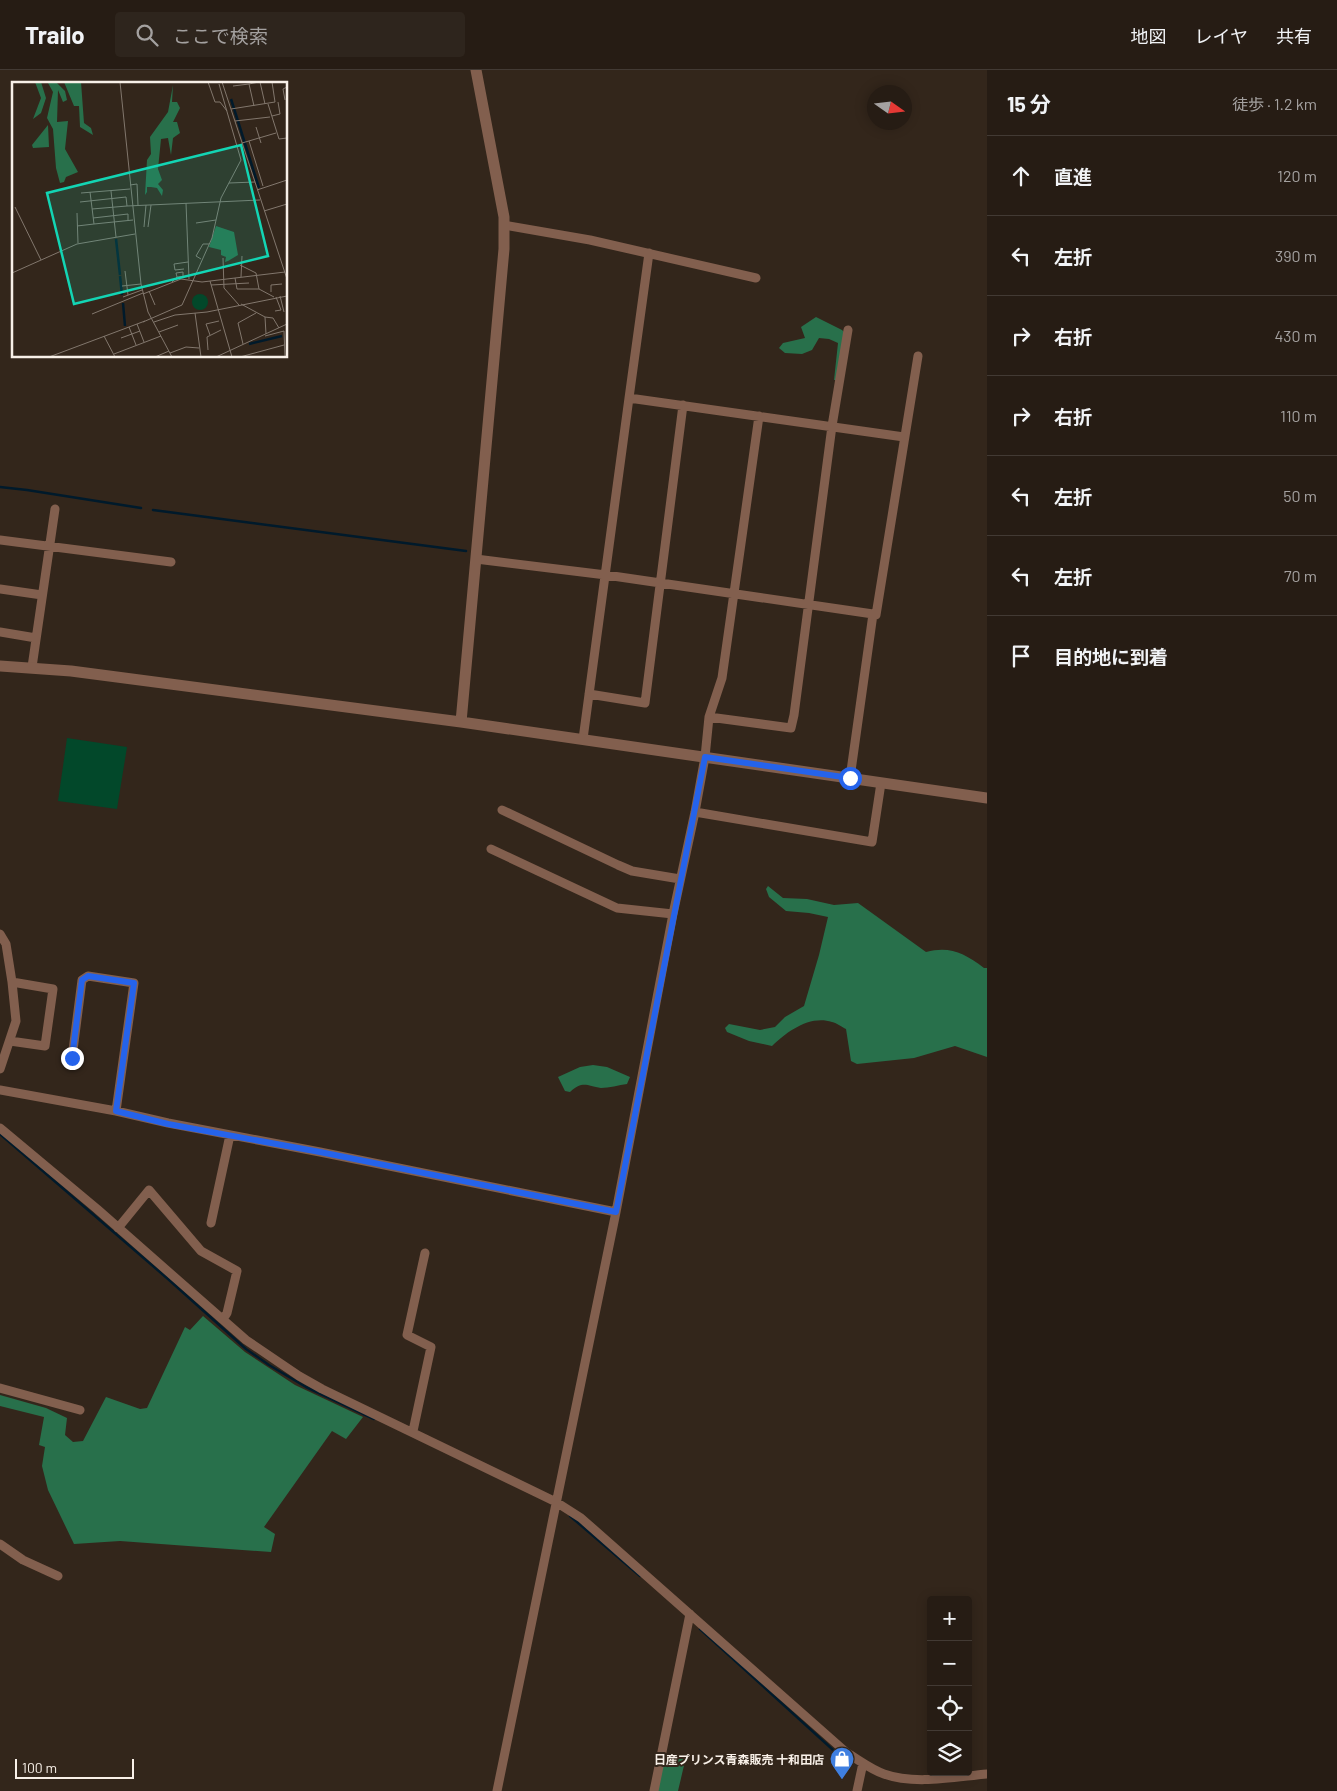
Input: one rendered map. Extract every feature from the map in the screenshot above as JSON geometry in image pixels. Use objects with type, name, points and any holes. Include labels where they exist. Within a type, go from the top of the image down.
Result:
[{"type":"street","points":[[461,722],[504,249],[501,200],[476,70]]},
{"type":"street","points":[[504,225],[590,240],[756,278]]},
{"type":"street","points":[[583,739],[649,253]]},
{"type":"street","points":[[709,717],[791,728],[832,426],[848,330]]},
{"type":"street","points":[[476,558],[606,575],[876,615],[918,356]]},
{"type":"street","points":[[629,398],[904,436]]},
{"type":"street","points":[[589,694],[645,703],[683,405]]},
{"type":"street","points":[[497,1791],[616,1212],[673,914],[695,812],[705,757],[709,717],[722,678],[759,416]]},
{"type":"street","points":[[32,667],[55,509]]},
{"type":"street","points":[[0,540],[171,562]]},
{"type":"street","points":[[0,589],[42,595]]},
{"type":"street","points":[[850,778],[873,614]]},
{"type":"street","points":[[0,632],[36,638]]},
{"type":"street","points":[[0,666],[71,670],[461,722],[987,798]]},
{"type":"street","points":[[695,812],[872,842],[881,783]]},
{"type":"street","points":[[502,810],[618,865],[632,870],[680,879]]},
{"type":"street","points":[[491,849],[617,908],[673,914]]},
{"type":"street","points":[[0,934],[6,944],[16,1021],[0,1069]]},
{"type":"street","points":[[72,1058],[82,980],[88,976],[134,983],[116,1111]]},
{"type":"street","points":[[10,1041],[45,1046],[53,989],[12,982]]},
{"type":"street","points":[[0,1090],[116,1111],[168,1124],[616,1212]]},
{"type":"street","points":[[0,1128],[246,1340],[299,1376],[322,1389],[413,1431],[556,1502],[581,1518],[847,1752],[863,1763],[886,1775],[909,1779],[987,1774]]},
{"type":"street","points":[[211,1223],[230,1135]]},
{"type":"street","points":[[118,1228],[149,1190],[201,1251],[237,1271],[227,1313],[223,1319]]},
{"type":"street","points":[[413,1431],[431,1347],[407,1335],[424,1253]]},
{"type":"street","points":[[0,1388],[80,1410]]},
{"type":"street","points":[[0,1544],[23,1560],[58,1576]]},
{"type":"street","points":[[654,1791],[690,1614]]},
{"type":"street","points":[[857,1791],[863,1763]]},
{"type":"green space","points":[[816,317],[844,332],[837,380],[834,380],[838,343],[829,339],[819,338],[812,350],[802,354],[785,353],[779,348],[783,343],[805,338],[801,327]]},
{"type":"green space","points":[[67,738],[127,747],[117,809],[58,801]]},
{"type":"green space","points":[[768,886],[783,898],[807,899],[834,905],[858,903],[926,952],[950,950],[970,958],[984,968],[987,968],[987,1057],[955,1046],[914,1058],[857,1064],[851,1061],[846,1029],[823,1020],[799,1026],[784,1035],[772,1046],[749,1041],[727,1032],[725,1028],[729,1024],[760,1030],[775,1027],[785,1017],[804,1006],[819,955],[828,917],[786,911],[769,897],[766,889]]},
{"type":"green space","points":[[593,1065],[607,1067],[630,1077],[627,1084],[607,1088],[582,1085],[570,1092],[565,1091],[558,1077],[580,1067]]},
{"type":"green space","points":[[203,1316],[245,1352],[295,1385],[363,1417],[346,1439],[332,1431],[264,1527],[275,1534],[271,1552],[120,1541],[74,1544],[48,1490],[42,1466],[45,1447],[39,1445],[44,1417],[0,1406],[0,1395],[46,1408],[67,1418],[65,1435],[73,1442],[83,1441],[106,1397],[140,1409],[147,1408],[185,1327],[190,1330]]},
{"type":"green space","points":[[669,1753],[686,1757],[678,1791],[657,1791],[665,1755]]},
{"type":"waterway","points":[[0,487],[141,508]]},
{"type":"waterway","points":[[153,510],[466,551]]},
{"type":"waterway","points":[[0,1134],[246,1349],[306,1387],[374,1419]]},
{"type":"waterway","points":[[570,1516],[640,1576]]},
{"type":"waterway","points":[[700,1629],[843,1759]]},
{"type":"place","name":"日産プリンス青森販売 十和田店","points":[[842,1780]]},
{"type":"route","points":[[72,1058],[82,980],[88,976],[134,983],[116,1111],[168,1124],[320,1152],[616,1212],[705,757],[850,778]]}]
